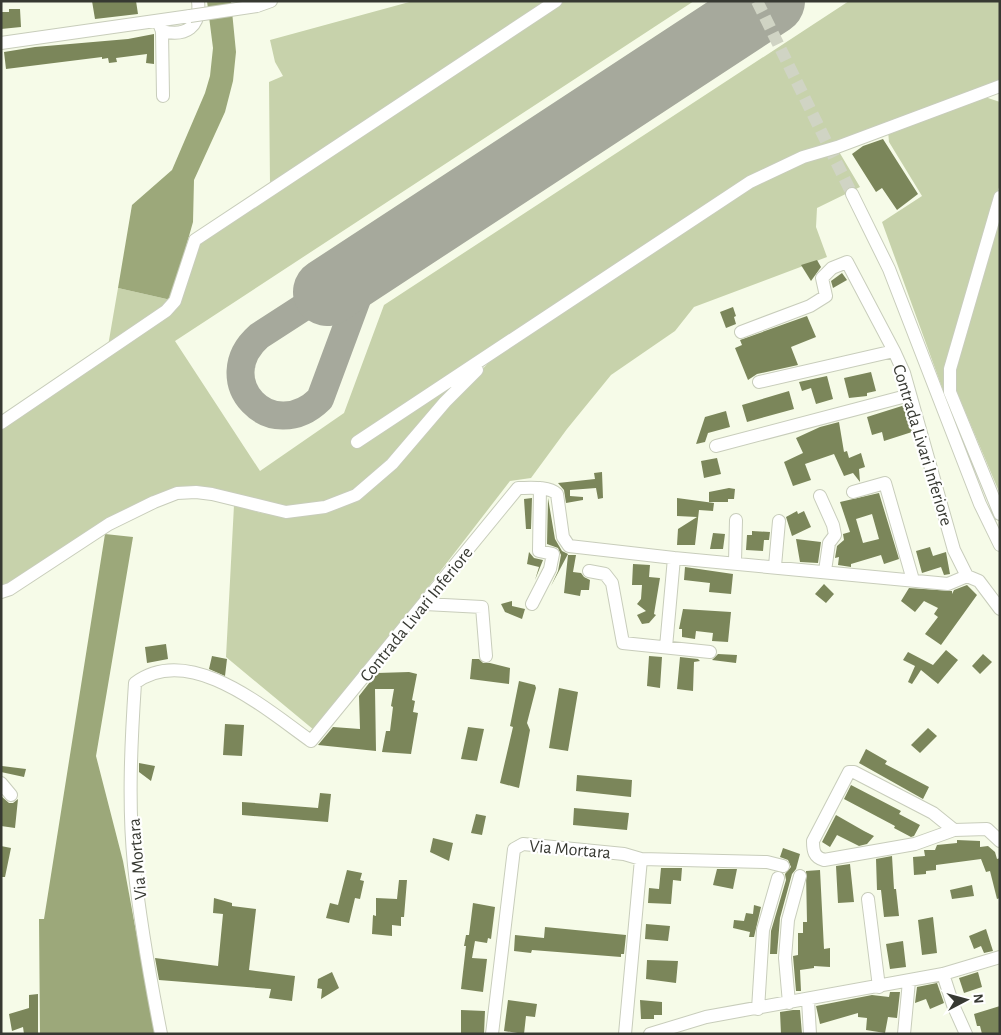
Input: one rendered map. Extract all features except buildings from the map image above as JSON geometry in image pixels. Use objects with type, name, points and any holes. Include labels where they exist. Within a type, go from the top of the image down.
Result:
[{"type":"street","points":[[160,26],[176,34],[190,30],[198,18],[198,1]]},
{"type":"street","points":[[1,43],[160,26],[190,16],[257,6],[271,1]]},
{"type":"street","points":[[1,423],[166,311],[175,301],[195,240],[556,1]]},
{"type":"street","points":[[160,26],[163,96]]},
{"type":"street","points":[[357,442],[750,182],[803,157],[837,147],[1000,86]]},
{"type":"street","points":[[981,92],[1000,96]]},
{"type":"street","points":[[852,194],[889,269],[980,504],[1000,545]]},
{"type":"street","points":[[1000,197],[950,369],[950,392],[1000,514]]},
{"type":"street","name":"Contrada Livari Inferiore","points":[[741,332],[810,306],[826,296],[822,278],[832,268],[847,262],[894,351],[910,395],[954,550],[967,576],[979,581],[1000,609]]},
{"type":"street","points":[[1,592],[10,589],[109,524],[177,493],[196,492],[212,494],[286,512],[325,506],[356,494],[392,464],[445,402],[499,349]]},
{"type":"street","points":[[759,382],[894,351]]},
{"type":"street","points":[[716,446],[910,395]]},
{"type":"street","points":[[853,492],[885,483],[913,580]]},
{"type":"street","name":"Contrada Livari Inferiore","points":[[135,683],[144,676],[178,669],[234,687],[311,741],[518,488],[540,488]]},
{"type":"street","points":[[532,604],[550,569],[553,554],[539,551],[540,488],[557,494],[563,537],[570,546],[674,558],[735,562],[948,584],[967,576]]},
{"type":"street","points":[[820,496],[833,525],[835,535],[830,543],[825,571]]},
{"type":"street","points":[[735,562],[736,520]]},
{"type":"street","points":[[775,566],[779,521]]},
{"type":"street","points":[[666,647],[674,558]]},
{"type":"street","points":[[590,572],[605,574],[612,583],[623,644],[710,652]]},
{"type":"street","points":[[425,604],[482,607],[486,656]]},
{"type":"street","name":"Via Mortara","points":[[135,683],[131,748],[134,864],[149,969],[161,1034]]},
{"type":"street","points":[[954,830],[932,814],[854,772],[849,772],[813,841],[813,852],[818,858],[824,860],[915,844],[954,830],[987,829],[1000,841]]},
{"type":"street","points":[[1,783],[11,795]]},
{"type":"street","name":"Via Mortara","points":[[492,1034],[514,849],[523,844],[624,854],[641,859],[766,862],[783,866]]},
{"type":"street","points":[[625,1034],[641,859]]},
{"type":"street","points":[[789,1004],[785,958],[788,920],[800,876]]},
{"type":"street","points":[[758,1009],[762,930],[778,878]]},
{"type":"street","points":[[868,899],[879,987]]},
{"type":"street","points":[[650,1034],[706,1017],[789,1004],[910,981],[1000,958]]},
{"type":"street","points":[[943,974],[953,1005],[966,1034]]},
{"type":"street","points":[[904,1034],[910,981]]},
{"type":"street","points":[[808,1000],[810,1034]]},
{"type":"shaded area","points":[[207,1],[231,1],[236,52],[233,81],[225,112],[194,180],[193,222],[171,300],[118,288],[132,205],[172,170],[205,93],[210,76],[213,48]]},
{"type":"shaded area","points":[[413,1],[548,1],[270,185],[269,82],[283,76],[275,62],[270,40]]},
{"type":"shaded area","points":[[564,1],[694,1],[175,341],[260,471],[344,413],[384,305],[849,1],[1000,1],[1000,83],[802,155],[461,377],[370,482],[324,504],[286,508],[176,491],[1,589],[1,425],[168,313],[198,244]]},
{"type":"shaded area","points":[[982,96],[1000,102],[1000,184],[955,332],[946,392],[944,393],[882,222],[922,196],[889,142],[888,131]]},
{"type":"shaded area","points":[[838,150],[860,187],[817,208],[816,227],[827,257],[694,307],[675,331],[611,375],[567,429],[531,478],[510,481],[388,639],[314,730],[226,657],[234,505],[261,513],[287,515],[357,498],[499,352],[751,185],[787,168]]},
{"type":"shaded area","points":[[1000,211],[1000,494],[956,390],[954,368]]},
{"type":"shaded area","points":[[118,288],[171,300],[108,346]]},
{"type":"shaded area","points":[[105,534],[133,537],[96,756],[123,861],[155,1034],[40,1034],[39,919],[44,919]]},
{"type":"taxiway","points":[[327,292],[259,336],[245,353],[241,371],[243,388],[252,402],[266,412],[283,416],[301,412],[320,399],[363,283],[373,266],[386,253]]},
{"type":"runway","points":[[327,292],[771,1]]},
{"type":"tunnel","points":[[757,1],[852,194]]}]
